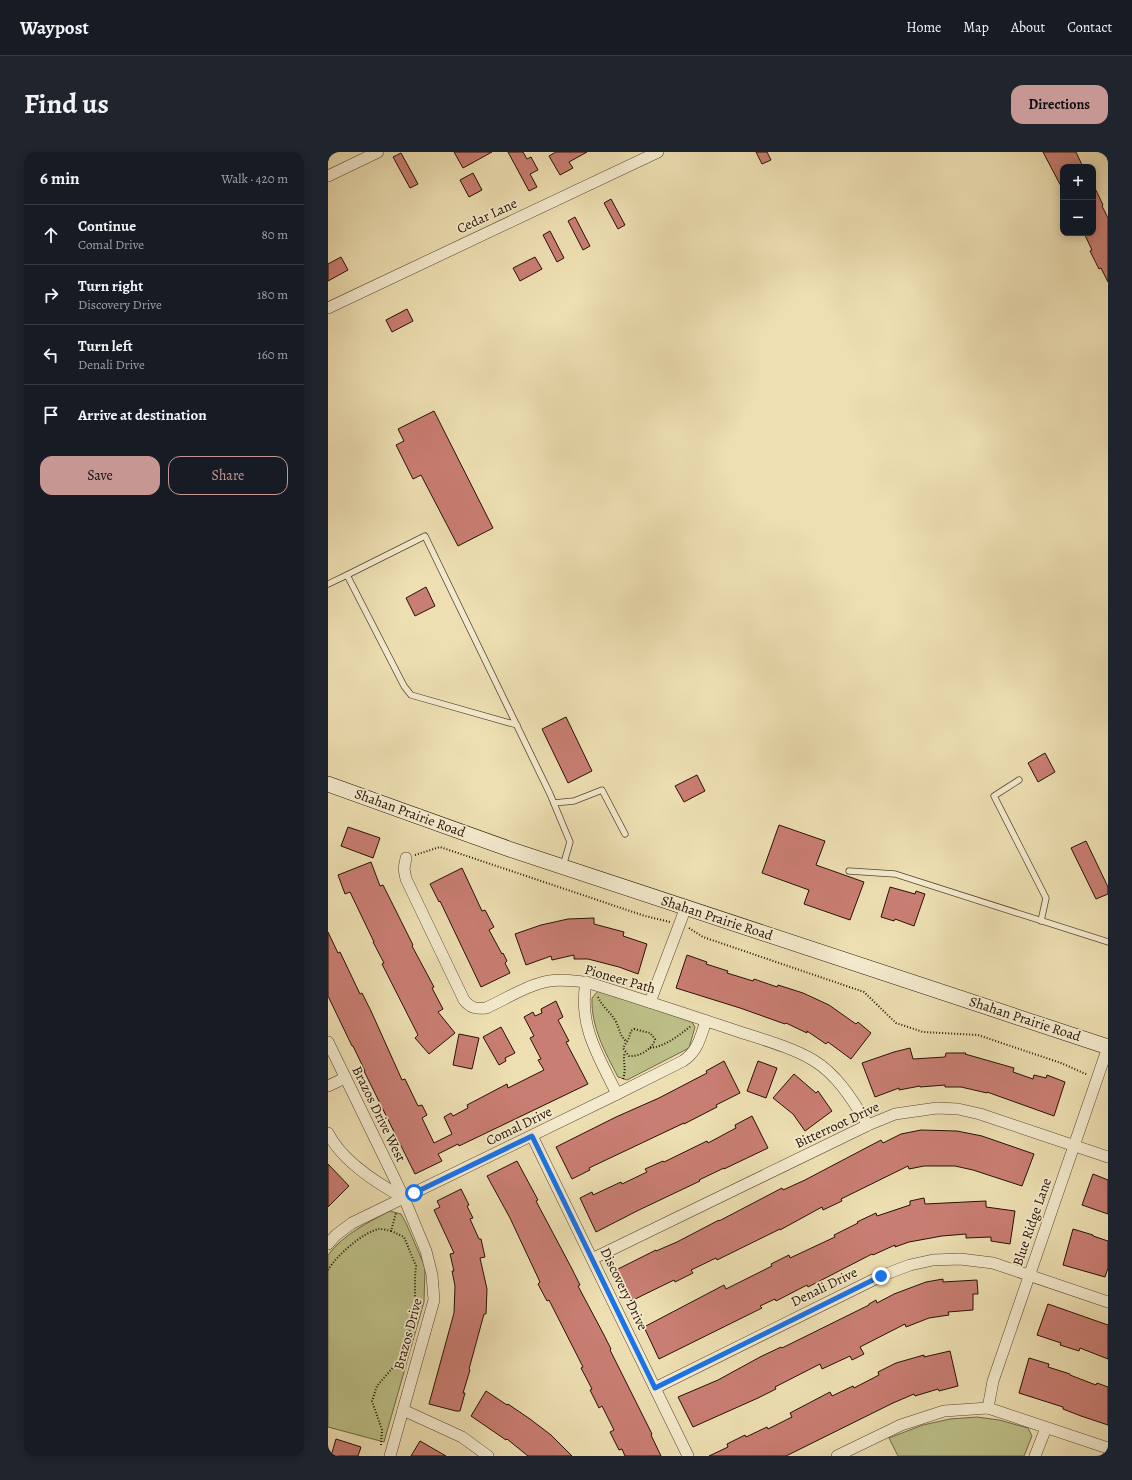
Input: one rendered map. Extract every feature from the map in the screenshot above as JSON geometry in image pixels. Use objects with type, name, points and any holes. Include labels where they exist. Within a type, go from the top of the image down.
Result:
[{"type":"street","points":[[328,176],[378,152]]},
{"type":"street","name":"Cedar Lane","points":[[328,308],[658,152]]},
{"type":"street","name":"Shahan Prairie Road","points":[[328,784],[563,867],[1108,1047]]},
{"type":"street","name":"Pioneer Path","points":[[406,858],[404,868],[406,880],[464,1000],[468,1005],[480,1009],[486,1008],[533,985],[549,981],[566,980],[586,982],[791,1050],[814,1060],[835,1078],[852,1100],[868,1125]]},
{"type":"street","points":[[650,1002],[686,907]]},
{"type":"street","points":[[586,982],[584,998],[585,1017],[588,1028],[592,1041],[617,1094]]},
{"type":"street","name":"Comal Drive","points":[[328,1244],[336,1235],[352,1223],[532,1136],[691,1056],[696,1049],[706,1021]]},
{"type":"street","name":"Brazos Drive West","points":[[328,1042],[404,1198]]},
{"type":"street","name":"Blue Ridge Lane","points":[[988,1408],[993,1381],[1108,1047]]},
{"type":"street","points":[[328,1086],[345,1078]]},
{"type":"street","name":"Bitterroot Drive","points":[[592,1259],[868,1125],[895,1114],[937,1108],[958,1109],[980,1114],[1108,1157]]},
{"type":"street","points":[[328,1133],[342,1153],[355,1165],[388,1189],[404,1198]]},
{"type":"street","name":"Discovery Drive","points":[[532,1136],[688,1456]]},
{"type":"street","name":"Brazos Drive","points":[[390,1456],[434,1300],[432,1276],[426,1251],[404,1198]]},
{"type":"street","name":"Denali Drive","points":[[655,1388],[881,1276],[910,1265],[933,1260],[960,1259],[993,1263],[1108,1302]]},
{"type":"street","points":[[837,1456],[901,1424],[944,1411],[988,1408],[1108,1448]]},
{"type":"street","points":[[403,1410],[462,1437],[488,1456]]},
{"type":"street","points":[[1035,1456],[1046,1428]]},
{"type":"lane","points":[[328,584],[425,536],[554,803],[570,842],[563,867]]},
{"type":"lane","points":[[347,575],[404,686],[412,695],[517,725]]},
{"type":"lane","points":[[1019,780],[994,796],[1046,898],[1041,921]]},
{"type":"lane","points":[[554,803],[574,801],[602,790],[625,834]]},
{"type":"lane","points":[[849,871],[895,874],[1108,942]]},
{"type":"path","points":[[406,858],[440,848],[645,916],[689,927],[703,937],[864,992],[896,1023],[923,1032],[978,1034],[1061,1062],[1097,1078]]},
{"type":"path","points":[[596,994],[614,1018],[621,1037],[627,1042]]},
{"type":"path","points":[[649,1049],[668,1043],[692,1026]]},
{"type":"path","points":[[622,1080],[626,1066],[624,1056],[625,1052],[623,1048],[631,1031],[634,1029],[650,1033],[655,1038],[649,1049],[637,1056],[629,1056],[625,1052]]},
{"type":"path","points":[[391,1231],[397,1212]]},
{"type":"path","points":[[328,1270],[347,1248],[368,1233],[379,1229],[391,1231],[404,1237],[416,1266],[414,1312],[405,1348],[395,1365],[377,1386],[372,1402],[382,1430],[381,1445]]},
{"type":"green space","points":[[599,990],[692,1022],[695,1027],[689,1048],[627,1080],[618,1077],[596,1029],[592,1009],[592,998]]},
{"type":"green space","points":[[390,1211],[401,1214],[425,1267],[424,1302],[384,1442],[328,1427],[328,1255],[349,1235]]},
{"type":"green space","points":[[977,1417],[999,1420],[1028,1428],[1032,1436],[1024,1456],[898,1456],[889,1438],[923,1425],[950,1419]]},
{"type":"building","points":[[454,152],[492,152],[463,168]]},
{"type":"building","points":[[508,152],[523,152],[527,159],[531,157],[538,170],[530,174],[537,187],[529,191]]},
{"type":"building","points":[[556,152],[587,152],[569,162],[573,168],[560,175],[549,156]]},
{"type":"building","points":[[756,152],[767,152],[771,160],[762,164]]},
{"type":"building","points":[[1043,152],[1076,152],[1082,164],[1060,164],[1060,184]]},
{"type":"building","points":[[401,153],[418,184],[410,188],[393,157]]},
{"type":"building","points":[[473,173],[482,190],[469,197],[460,180]]},
{"type":"building","points":[[1096,190],[1108,218],[1108,282],[1101,268],[1099,269],[1090,251],[1092,250],[1085,236],[1096,236]]},
{"type":"building","points":[[611,199],[625,225],[618,229],[604,203]]},
{"type":"building","points":[[575,217],[590,246],[583,250],[568,221]]},
{"type":"building","points":[[550,231],[564,258],[557,262],[543,235]]},
{"type":"building","points":[[341,257],[348,270],[328,281],[328,264]]},
{"type":"building","points":[[535,257],[542,269],[520,281],[513,268]]},
{"type":"building","points":[[407,309],[413,321],[392,332],[386,320]]},
{"type":"building","points":[[434,411],[493,528],[458,546],[421,475],[413,479],[396,445],[404,441],[398,429]]},
{"type":"building","points":[[426,587],[435,606],[415,616],[406,598]]},
{"type":"building","points":[[566,717],[592,771],[568,783],[542,729]]},
{"type":"building","points":[[1045,753],[1055,772],[1038,782],[1028,763]]},
{"type":"building","points":[[697,775],[705,791],[684,802],[675,786]]},
{"type":"building","points":[[779,825],[825,841],[816,865],[864,882],[850,920],[804,904],[809,890],[762,873]]},
{"type":"building","points":[[348,827],[380,838],[373,858],[341,846]]},
{"type":"building","points":[[1086,841],[1108,887],[1108,894],[1096,899],[1071,848]]},
{"type":"building","points":[[371,862],[380,886],[383,885],[413,945],[412,946],[434,987],[432,988],[443,1009],[438,1012],[455,1033],[429,1054],[415,1038],[418,1035],[382,964],[384,963],[350,892],[345,894],[338,875]]},
{"type":"building","points":[[462,868],[482,911],[485,910],[494,927],[489,930],[507,961],[505,963],[510,973],[481,987],[440,901],[439,902],[430,884]]},
{"type":"building","points":[[890,887],[915,894],[916,891],[925,894],[914,926],[895,919],[894,921],[881,917]]},
{"type":"building","points":[[594,918],[594,924],[624,932],[623,936],[647,944],[638,974],[619,967],[588,959],[574,959],[574,955],[552,960],[551,956],[526,965],[515,934],[541,925],[568,919]]},
{"type":"building","points":[[328,932],[338,953],[340,952],[360,994],[362,993],[371,1011],[402,1080],[405,1079],[418,1106],[422,1105],[427,1115],[422,1118],[434,1143],[452,1134],[444,1117],[451,1113],[453,1116],[468,1108],[467,1105],[507,1084],[508,1088],[544,1070],[538,1060],[541,1059],[530,1038],[534,1036],[524,1017],[533,1012],[535,1016],[542,1013],[541,1009],[556,1001],[563,1017],[558,1020],[569,1041],[566,1042],[588,1084],[459,1146],[458,1144],[438,1154],[442,1161],[415,1174],[328,996]]},
{"type":"building","points":[[687,955],[707,962],[706,964],[728,971],[727,973],[753,981],[754,979],[777,987],[778,985],[803,993],[829,1005],[856,1024],[858,1022],[871,1033],[851,1059],[828,1042],[826,1044],[807,1031],[807,1033],[786,1023],[785,1024],[676,988]]},
{"type":"building","points":[[501,1027],[515,1053],[505,1058],[506,1061],[499,1065],[483,1037]]},
{"type":"building","points":[[459,1034],[479,1038],[472,1069],[453,1065]]},
{"type":"building","points":[[910,1048],[913,1059],[945,1057],[946,1053],[966,1053],[965,1054],[1014,1068],[1013,1072],[1033,1079],[1034,1075],[1046,1078],[1047,1075],[1065,1082],[1054,1116],[987,1092],[961,1087],[945,1087],[945,1085],[920,1086],[899,1090],[899,1088],[875,1097],[862,1063]]},
{"type":"building","points":[[724,1061],[740,1093],[684,1124],[589,1168],[590,1170],[572,1179],[556,1147],[616,1117],[659,1098],[707,1073],[706,1071]]},
{"type":"building","points":[[758,1061],[777,1068],[766,1098],[747,1091]]},
{"type":"building","points":[[794,1074],[816,1093],[818,1091],[832,1111],[805,1131],[793,1114],[773,1098]]},
{"type":"building","points":[[752,1116],[768,1148],[699,1180],[700,1181],[596,1232],[580,1198],[592,1192],[593,1195],[621,1182],[622,1184],[647,1172],[645,1169],[663,1161],[664,1162],[707,1141],[708,1143],[736,1128],[735,1125]]},
{"type":"building","points":[[921,1130],[957,1131],[982,1136],[1034,1154],[1022,1186],[973,1170],[955,1166],[924,1166],[909,1169],[908,1166],[841,1199],[842,1201],[823,1210],[822,1207],[780,1230],[717,1260],[716,1258],[691,1270],[693,1273],[675,1282],[674,1280],[631,1301],[616,1270],[656,1250],[677,1242],[782,1188],[783,1190],[805,1180],[881,1140],[883,1143],[901,1134]]},
{"type":"building","points":[[517,1161],[580,1285],[578,1286],[611,1349],[610,1350],[652,1434],[651,1435],[661,1456],[625,1456],[622,1449],[619,1450],[610,1432],[614,1430],[602,1406],[599,1408],[590,1390],[592,1389],[581,1368],[583,1367],[549,1300],[547,1301],[538,1284],[540,1282],[510,1218],[487,1176]]},
{"type":"building","points":[[328,1164],[349,1186],[328,1207]]},
{"type":"building","points":[[1093,1174],[1108,1180],[1108,1214],[1082,1205]]},
{"type":"building","points":[[461,1189],[469,1205],[467,1206],[473,1218],[470,1219],[479,1239],[481,1239],[485,1257],[480,1258],[487,1289],[486,1314],[484,1314],[469,1369],[460,1411],[456,1411],[429,1404],[454,1313],[455,1286],[452,1271],[454,1271],[450,1254],[454,1253],[434,1210],[440,1207],[437,1201]]},
{"type":"building","points":[[924,1198],[925,1204],[986,1201],[986,1207],[1015,1211],[1010,1244],[991,1241],[991,1237],[966,1238],[966,1234],[942,1236],[909,1242],[895,1247],[895,1245],[873,1255],[872,1254],[808,1287],[807,1285],[776,1301],[775,1299],[760,1306],[762,1308],[659,1359],[644,1327],[724,1285],[726,1289],[772,1266],[771,1264],[789,1255],[790,1258],[835,1237],[834,1235],[876,1213],[877,1216],[910,1205],[910,1201]]},
{"type":"building","points":[[1073,1229],[1108,1241],[1108,1268],[1105,1277],[1063,1265]]},
{"type":"building","points":[[943,1279],[943,1282],[977,1280],[978,1294],[973,1294],[973,1310],[948,1312],[949,1315],[929,1318],[906,1327],[905,1324],[860,1347],[864,1354],[852,1360],[850,1356],[822,1369],[820,1364],[775,1387],[776,1389],[758,1398],[693,1427],[678,1397],[718,1380],[760,1357],[781,1347],[782,1348],[869,1305],[876,1300],[877,1303],[894,1294],[926,1282]]},
{"type":"building","points":[[1048,1304],[1108,1325],[1108,1359],[1080,1348],[1079,1351],[1060,1345],[1061,1343],[1037,1335]]},
{"type":"building","points":[[950,1351],[958,1386],[939,1391],[938,1389],[915,1396],[914,1394],[786,1456],[709,1456],[728,1447],[727,1444],[745,1435],[746,1437],[767,1427],[768,1429],[792,1417],[790,1413],[830,1392],[832,1396],[853,1386],[854,1388],[879,1375],[878,1372],[896,1363],[924,1355],[924,1357]]},
{"type":"building","points":[[1029,1358],[1049,1364],[1048,1367],[1096,1385],[1097,1383],[1108,1387],[1108,1425],[1063,1409],[1063,1407],[1019,1393]]},
{"type":"building","points":[[486,1391],[530,1419],[551,1435],[572,1456],[528,1456],[507,1439],[506,1440],[471,1416]]},
{"type":"building","points":[[336,1439],[361,1447],[358,1456],[331,1456]]},
{"type":"building","points":[[420,1441],[446,1456],[411,1456]]},
{"type":"route","points":[[414,1193],[532,1136],[655,1388],[881,1276]]}]
